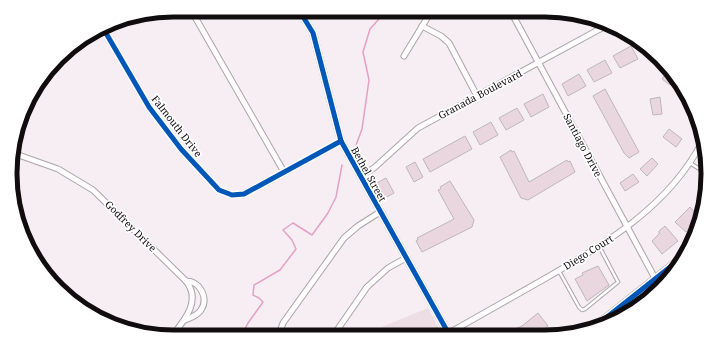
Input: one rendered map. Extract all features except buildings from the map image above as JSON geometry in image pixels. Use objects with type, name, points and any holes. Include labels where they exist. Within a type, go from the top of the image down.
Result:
[{"type":"main road","points":[[609,316],[669,269]]},
{"type":"street","points":[[196,17],[284,172],[341,141]]},
{"type":"street","name":"Bethel Street","points":[[303,17],[313,33],[341,141],[446,330]]},
{"type":"street","points":[[404,56],[428,17]]},
{"type":"street","name":"Santiago Drive","points":[[514,17],[656,280]]},
{"type":"street","points":[[422,26],[437,33],[448,43],[477,96]]},
{"type":"street","name":"Granada Boulevard","points":[[360,176],[374,168],[418,128],[600,29]]},
{"type":"street","name":"Falmouth Drive","points":[[106,32],[149,107],[181,149],[219,190],[232,195],[244,194],[284,172]]},
{"type":"street","name":"Diego Court","points":[[457,330],[627,228],[648,210],[668,189],[690,162],[699,147]]},
{"type":"street","name":"Godfrey Drive","points":[[18,155],[58,169],[93,190],[186,281],[192,296],[190,311],[177,330]]},
{"type":"street","points":[[280,330],[283,323],[344,238],[358,226],[380,212]]},
{"type":"street","points":[[337,330],[367,287],[388,268],[406,258]]},
{"type":"street","points":[[185,320],[196,315],[201,310],[204,301],[203,294],[199,286],[192,281],[186,281]]},
{"type":"lane","points":[[690,162],[701,170]]},
{"type":"lane","points":[[559,270],[579,307],[582,310],[585,309],[618,282],[599,246]]},
{"type":"shaded area","points":[[428,308],[440,330],[375,330]]},
{"type":"waterway","points":[[355,148],[362,129],[369,80],[363,52],[370,29],[381,17]]},
{"type":"waterway","points":[[244,330],[263,302],[253,295],[254,285],[280,270],[296,249],[292,240],[283,230],[293,223],[312,235],[328,213],[336,197],[342,165]]},
{"type":"cycle path","points":[[303,17],[313,33],[341,141],[447,330]]},
{"type":"cycle path","points":[[106,32],[149,107],[181,149],[219,190],[232,195],[244,194],[341,141]]},
{"type":"cycle path","points":[[608,316],[671,267]]}]
